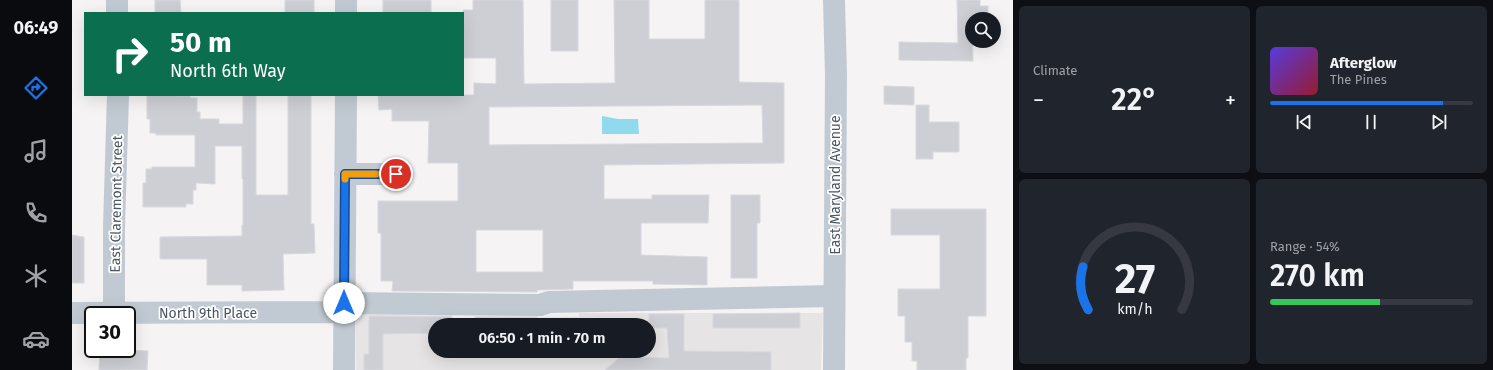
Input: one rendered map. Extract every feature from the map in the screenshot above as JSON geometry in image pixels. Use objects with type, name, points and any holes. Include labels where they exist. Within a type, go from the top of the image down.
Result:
[{"type":"street","points":[[117,0],[117,12]]},
{"type":"street","points":[[346,0],[346,12]]},
{"type":"street","name":"East Maryland Avenue","points":[[834,0],[836,83],[834,370]]},
{"type":"street","name":"East Claremont Street","points":[[114,306],[114,227],[118,96]]},
{"type":"street","points":[[344,370],[346,96]]},
{"type":"street","points":[[345,174],[396,174]]},
{"type":"street","name":"North 9th Place","points":[[136,313],[540,305],[549,302],[834,296]]},
{"type":"street","name":"North 9th Place","points":[[72,313],[84,313]]},
{"type":"shaded area","points":[[452,312],[453,318],[579,317],[579,313],[823,313],[821,370],[356,370],[356,313]]},
{"type":"water","points":[[602,116],[618,119],[638,119],[639,134],[602,134]]},
{"type":"building","points":[[155,0],[180,0],[181,12],[155,12]]},
{"type":"building","points":[[285,0],[314,0],[314,12],[285,12]]},
{"type":"building","points":[[383,0],[431,0],[431,12],[383,12]]},
{"type":"building","points":[[473,0],[523,0],[524,84],[615,83],[614,0],[649,0],[649,39],[705,39],[705,0],[739,0],[739,82],[784,83],[784,163],[604,165],[604,199],[652,199],[652,195],[709,195],[708,223],[641,223],[641,255],[707,257],[707,285],[653,284],[653,281],[573,281],[573,289],[537,290],[537,292],[392,291],[393,281],[381,281],[381,233],[378,233],[378,201],[458,201],[458,163],[428,163],[429,121],[392,121],[392,109],[379,110],[378,96],[474,95],[474,83],[496,84],[496,58],[464,58],[463,10],[473,10]],"holes":[[[762,105],[763,143],[489,145],[489,107]],[[476,230],[543,230],[543,272],[476,272]]]},
{"type":"building","points":[[551,0],[578,0],[578,51],[551,51]]},
{"type":"building","points":[[957,0],[980,0],[980,6],[988,6],[988,12],[965,12],[965,48],[973,48],[973,61],[899,60],[899,42],[958,43]]},
{"type":"building","points":[[884,86],[914,87],[914,105],[884,104]]},
{"type":"building","points":[[147,96],[190,96],[190,98],[197,98],[197,112],[200,112],[200,119],[219,119],[219,124],[243,124],[243,96],[256,96],[256,195],[288,195],[288,96],[311,96],[311,224],[314,224],[315,253],[283,254],[284,290],[242,291],[242,285],[207,285],[207,259],[160,259],[160,237],[242,236],[242,146],[215,146],[215,184],[196,183],[196,190],[193,190],[193,204],[186,204],[186,207],[143,207],[143,183],[146,183],[146,169],[152,169],[152,167],[195,167],[195,135],[156,135],[156,133],[150,133],[150,119],[147,119]]},
{"type":"building","points":[[916,105],[929,105],[929,122],[959,122],[959,152],[933,152],[933,159],[916,159]]},
{"type":"building","points":[[731,195],[760,195],[760,223],[757,223],[757,278],[731,278]]},
{"type":"building","points":[[891,209],[986,209],[986,316],[968,316],[968,358],[966,358],[966,370],[917,370],[917,361],[912,361],[912,342],[905,342],[905,316],[898,316],[898,289],[940,289],[940,235],[891,235]]},
{"type":"building","points":[[72,235],[84,237],[84,283],[72,283]]},
{"type":"building","points":[[800,313],[800,328],[713,328],[713,314]]},
{"type":"building","points":[[649,314],[684,314],[684,351],[771,352],[771,370],[605,370],[619,358],[669,358],[667,328],[656,328],[656,318],[649,318]]},
{"type":"building","points":[[369,316],[451,317],[428,318],[428,333],[383,334],[383,370],[364,370],[364,354],[369,354]]},
{"type":"building","points":[[475,317],[537,317],[537,318]]},
{"type":"building","points":[[136,350],[148,351],[147,370],[99,370],[100,358],[136,358]]},
{"type":"slow traffic","points":[[345,179],[345,174],[376,174]]},
{"type":"route","points":[[344,303],[345,174],[396,174]]}]
